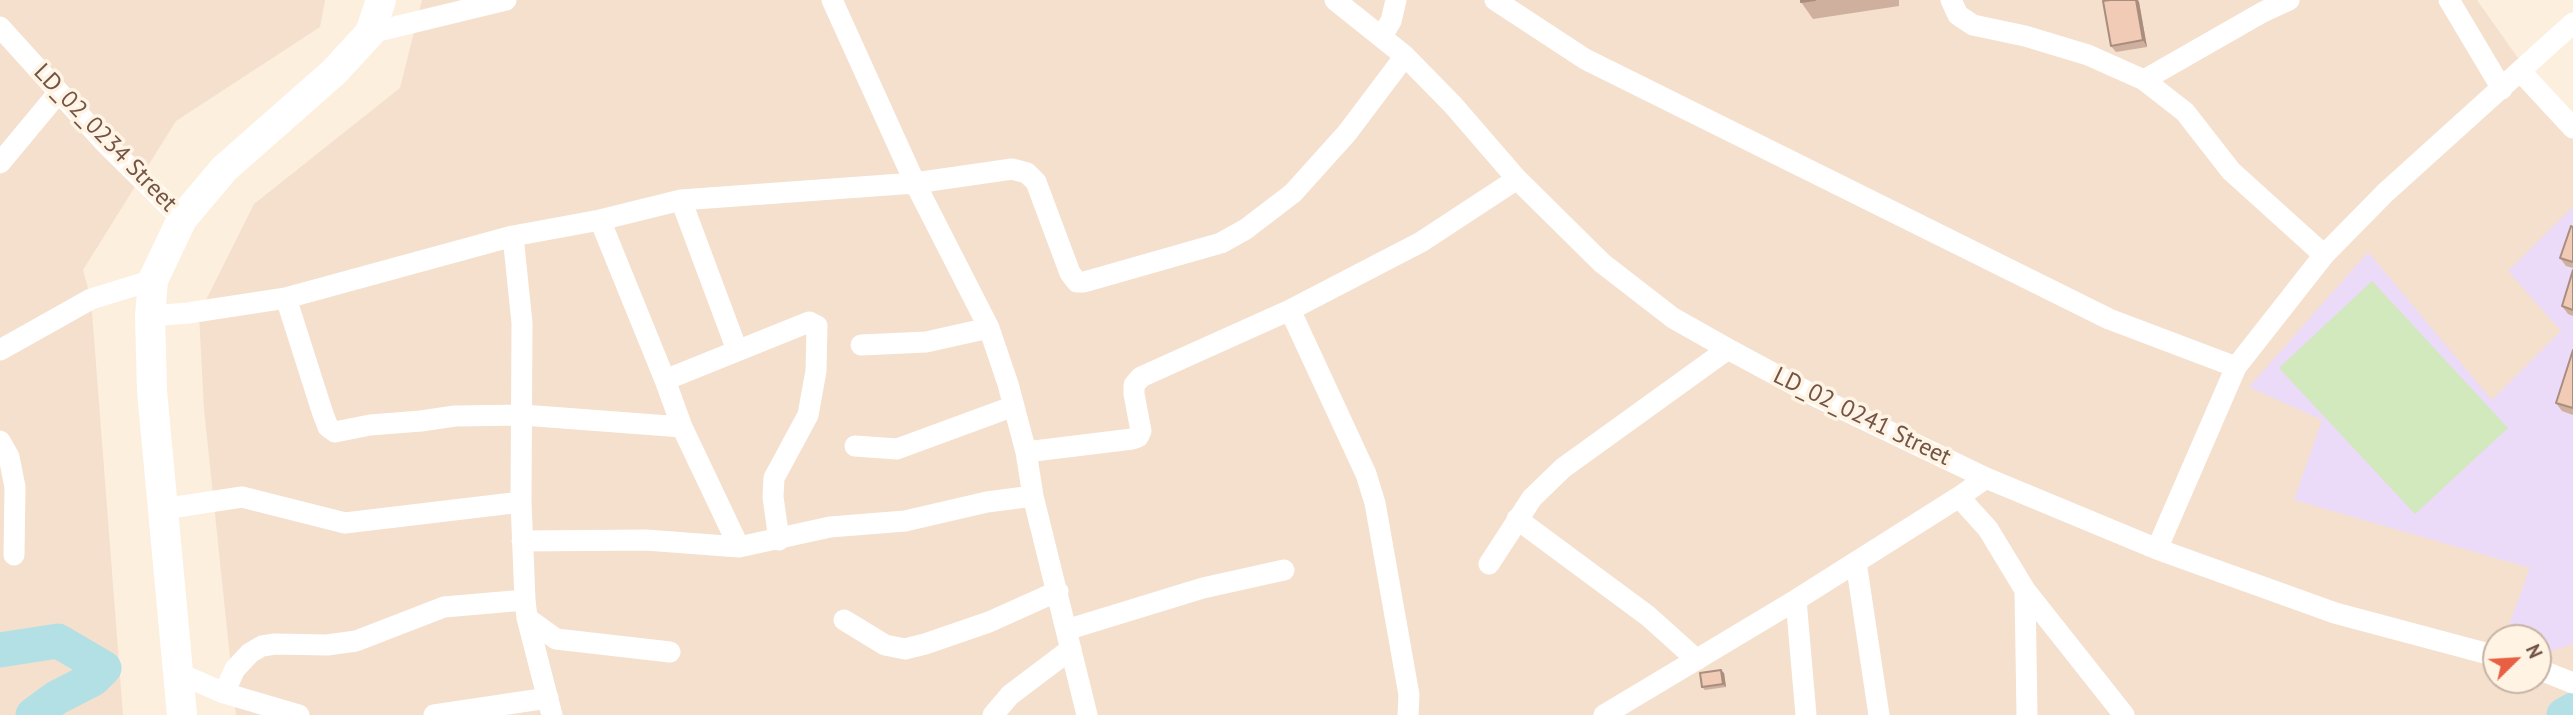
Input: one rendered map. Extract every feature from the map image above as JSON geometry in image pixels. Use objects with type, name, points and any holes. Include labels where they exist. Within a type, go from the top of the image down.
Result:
[{"type":"main road","points":[[181,715],[152,391],[150,316],[153,281],[182,219],[224,169],[334,72],[370,33],[381,0]]},
{"type":"street","points":[[370,33],[506,0]]},
{"type":"street","points":[[832,0],[915,183],[989,328],[1026,452],[1033,496],[1087,715]]},
{"type":"street","name":"LD_02_0241 Street","points":[[1335,0],[1405,55],[1453,105],[1517,179],[1602,263],[1673,318],[1817,397],[1986,478],[2157,549],[2335,612],[2482,652]]},
{"type":"street","points":[[1382,36],[1391,21],[1396,0]]},
{"type":"street","points":[[1495,0],[1585,59],[2109,319],[2236,367]]},
{"type":"street","points":[[1951,0],[1958,15],[1973,25],[2088,54],[2144,80],[2185,112],[2231,171],[2324,255]]},
{"type":"street","points":[[2144,80],[2289,0]]},
{"type":"street","points":[[2449,0],[2502,89]]},
{"type":"street","points":[[2157,549],[2236,367],[2324,255],[2385,193],[2573,23]]},
{"type":"street","name":"LD_02_0234 Street","points":[[0,27],[106,143],[182,219]]},
{"type":"street","points":[[150,316],[286,298],[513,236],[600,220],[681,200],[915,183],[1012,169],[1027,173],[1036,182],[1070,273],[1077,282],[1084,282],[1221,243],[1246,229],[1293,193],[1347,133],[1405,55]]},
{"type":"street","points":[[2521,72],[2573,128]]},
{"type":"street","points":[[0,163],[59,92]]},
{"type":"street","points":[[1026,452],[1138,437],[1141,431],[1133,394],[1134,385],[1141,377],[1290,310],[1421,242],[1517,179]]},
{"type":"street","points":[[681,200],[737,350]]},
{"type":"street","points":[[600,220],[682,427],[739,547]]},
{"type":"street","points":[[434,715],[550,707],[526,609],[521,502],[522,323],[513,236]]},
{"type":"street","points":[[0,350],[91,299],[153,281]]},
{"type":"street","points":[[286,298],[328,428],[335,432],[370,425],[455,416],[523,415],[682,427]]},
{"type":"street","points":[[1290,310],[1366,474],[1375,503],[1409,695],[1408,715]]},
{"type":"street","points":[[665,380],[809,322],[817,326],[819,331],[816,372],[808,415],[774,478],[773,497],[779,540]]},
{"type":"street","points":[[861,345],[926,342],[989,328]]},
{"type":"street","points":[[1489,564],[1532,498],[1563,468],[1728,349]]},
{"type":"street","points":[[855,446],[897,449],[1014,406]]},
{"type":"street","points":[[0,441],[9,457],[15,487],[13,555]]},
{"type":"street","points":[[1604,715],[1796,600],[1986,478]]},
{"type":"street","points":[[522,541],[646,540],[739,547],[830,527],[905,521],[987,502],[1033,496]]},
{"type":"street","points":[[163,509],[242,497],[345,523],[521,502]]},
{"type":"street","points":[[1959,497],[1988,529],[2025,590],[2124,715]]},
{"type":"street","points":[[1517,519],[1648,615],[1697,660]]},
{"type":"street","points":[[1856,562],[1879,715]]},
{"type":"street","points":[[993,715],[1068,639],[1203,589],[1284,570]]},
{"type":"street","points":[[2025,590],[2027,715]]},
{"type":"street","points":[[844,620],[885,645],[905,649],[989,621],[1058,591]]},
{"type":"street","points":[[1796,600],[1806,715]]},
{"type":"street","points":[[224,693],[235,669],[250,653],[262,646],[327,645],[356,641],[444,607],[526,609],[556,639],[670,652]]},
{"type":"street","points":[[178,673],[224,693],[288,714]]},
{"type":"street","points":[[2552,675],[2573,682]]},
{"type":"shaded area","points":[[0,0],[325,0],[320,27],[176,121],[83,270],[91,299],[123,715],[0,715]]},
{"type":"shaded area","points":[[422,0],[2477,0],[2573,136],[2573,715],[236,715],[204,409],[199,314],[254,204],[400,88]]},
{"type":"shaded area","points":[[2573,207],[2573,644],[2552,651],[2552,624],[2509,624],[2530,568],[2294,500],[2322,420],[2249,387],[2368,252],[2492,400],[2561,331],[2508,271]]},
{"type":"green space","points":[[2372,281],[2508,428],[2415,514],[2279,368]]},
{"type":"building","points":[[2136,0],[2143,40],[2111,46],[2103,1]]},
{"type":"building","points":[[2571,226],[2573,227],[2573,262],[2560,258]]},
{"type":"building","points":[[2573,270],[2573,310],[2562,306]]},
{"type":"building","points":[[2573,350],[2573,408],[2556,403]]},
{"type":"building","points":[[1721,670],[1723,684],[1702,687],[1700,673]]},
{"type":"waterway","points":[[0,650],[58,641],[104,668],[93,679],[56,698],[33,715]]},
{"type":"waterway","points":[[2564,715],[2573,710]]}]
